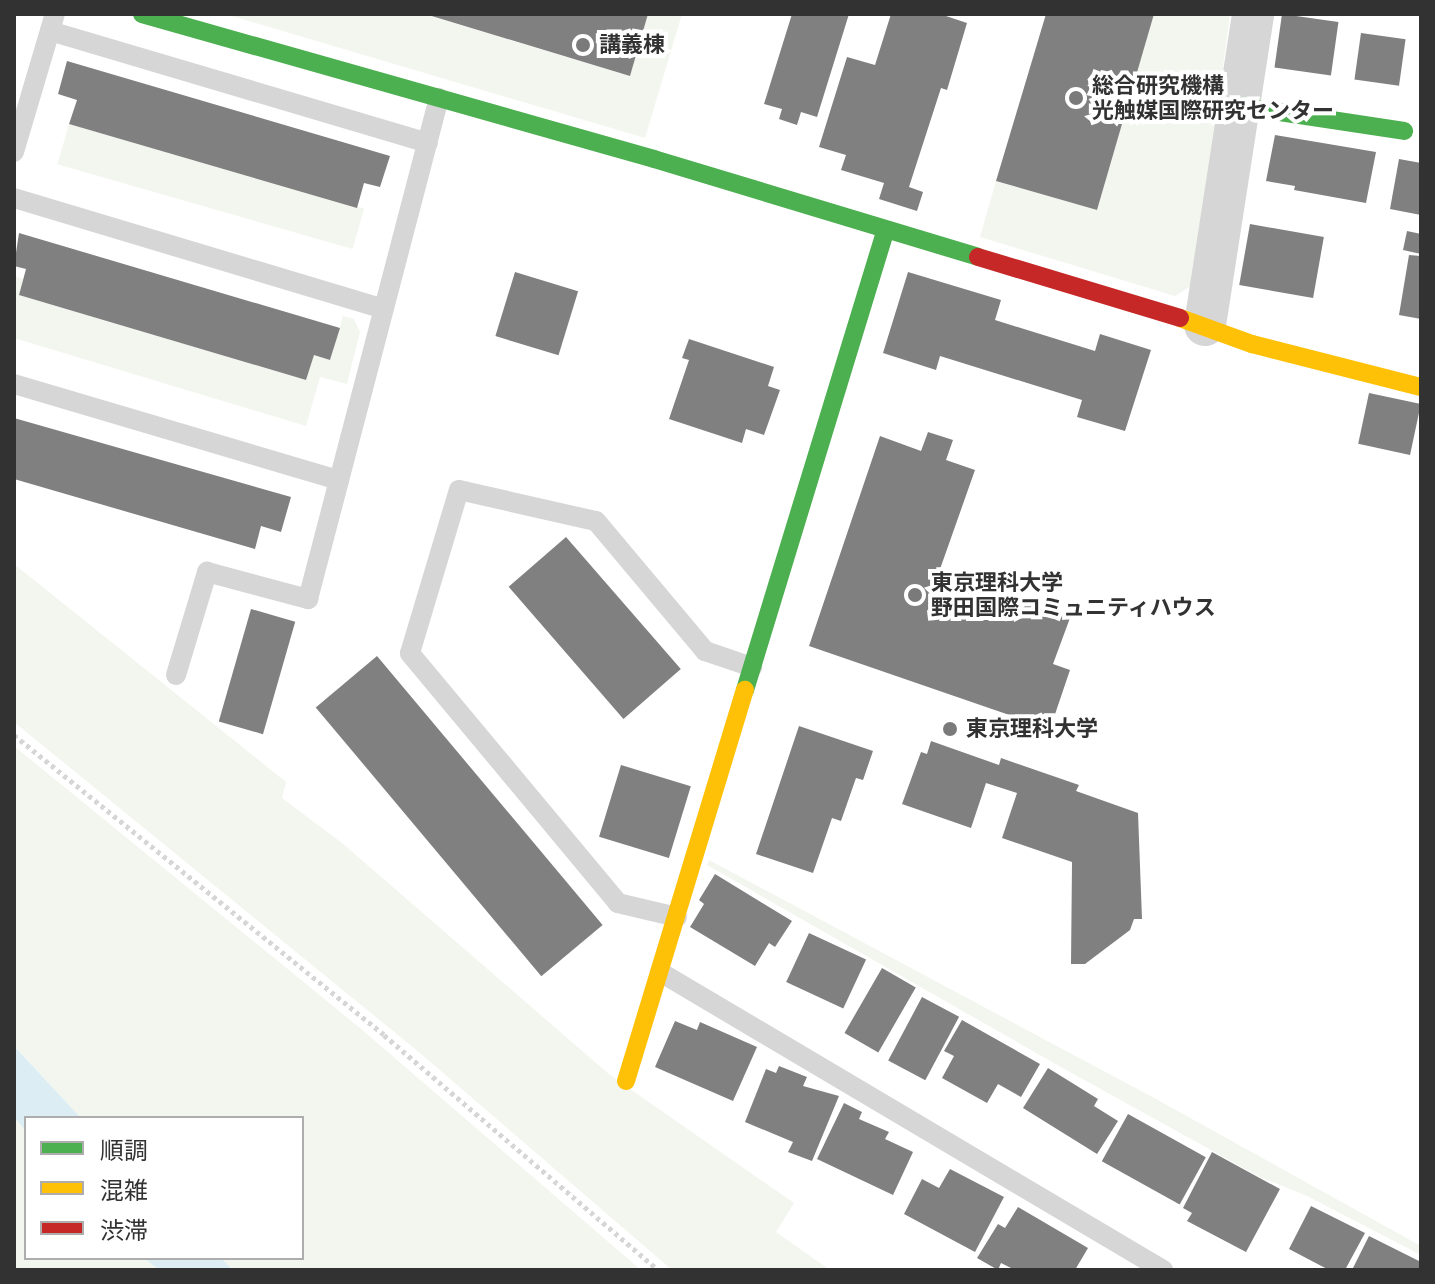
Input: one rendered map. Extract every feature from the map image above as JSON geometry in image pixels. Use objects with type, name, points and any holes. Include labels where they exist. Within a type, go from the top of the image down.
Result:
[{"type":"street","points":[[142,14],[886,230],[1205,325],[1252,344],[1421,387]]},
{"type":"street","points":[[1205,325],[1253,14]]},
{"type":"street","points":[[1239,106],[1404,131]]},
{"type":"street","points":[[626,1081],[886,230]]},
{"type":"lane","points":[[14,152],[52,22],[428,143]]},
{"type":"lane","points":[[176,675],[207,572],[308,599],[439,98]]},
{"type":"lane","points":[[14,198],[383,309]]},
{"type":"lane","points":[[14,384],[339,480]]},
{"type":"lane","points":[[677,917],[618,903],[410,653],[459,490],[596,521],[705,651],[752,667]]},
{"type":"lane","points":[[660,972],[1163,1270]]},
{"type":"path","points":[[14,735],[384,1035],[658,1270]]},
{"type":"shaded area","points":[[225,14],[423,14],[630,76],[648,14],[682,14],[645,138]]},
{"type":"shaded area","points":[[1154,14],[1230,14],[1194,284],[1175,296],[980,237],[996,181],[1097,210]]},
{"type":"shaded area","points":[[69,124],[364,209],[353,249],[57,164]]},
{"type":"shaded area","points":[[14,276],[23,279],[19,295],[306,380],[314,355],[331,359],[343,316],[354,319],[360,332],[347,384],[320,377],[306,426],[14,338]]},
{"type":"shaded area","points":[[14,564],[286,782],[282,798],[342,843],[610,1075],[794,1203],[776,1232],[830,1270],[672,1270],[420,1053],[14,722]]},
{"type":"shaded area","points":[[14,746],[360,1028],[641,1270],[233,1270],[223,1260],[304,1260],[304,1116],[79,1116],[14,1046]]},
{"type":"shaded area","points":[[709,860],[1156,1099],[1421,1246],[1421,1255],[1307,1196],[1258,1176],[1059,1066],[707,865]]},
{"type":"shaded area","points":[[14,1046],[79,1116],[24,1116],[24,1129],[14,1117]]},
{"type":"shaded area","points":[[14,1117],[24,1129],[24,1260],[146,1260],[159,1270],[14,1270]]},
{"type":"shaded area","points":[[146,1260],[223,1260],[233,1270],[159,1270]]},
{"type":"building","name":"講義棟","points":[[425,14],[648,14],[630,76]]},
{"type":"building","points":[[792,14],[849,14],[817,117],[801,112],[797,125],[779,119],[782,109],[764,104]]},
{"type":"building","points":[[891,14],[940,14],[967,23],[947,90],[941,88],[909,187],[923,192],[917,211],[879,199],[884,183],[841,170],[846,155],[819,147],[847,57],[875,65]]},
{"type":"building","name":"総合研究機構 光触媒国際研究センター","points":[[1046,14],[1154,14],[1097,210],[996,181]]},
{"type":"building","points":[[1282,14],[1338,22],[1331,75],[1274,67]]},
{"type":"building","points":[[1361,33],[1406,39],[1399,86],[1354,80]]},
{"type":"building","points":[[67,61],[390,156],[380,187],[364,183],[357,208],[69,124],[77,100],[58,94]]},
{"type":"building","points":[[1275,135],[1376,152],[1366,203],[1294,190],[1295,186],[1266,181]]},
{"type":"building","points":[[1399,159],[1421,163],[1421,215],[1390,209]]},
{"type":"building","points":[[1250,224],[1324,237],[1313,298],[1239,285]]},
{"type":"building","points":[[1407,231],[1421,234],[1421,254],[1403,250]]},
{"type":"building","points":[[19,233],[340,328],[330,360],[314,355],[306,380],[19,295],[26,269],[14,266]]},
{"type":"building","points":[[1409,255],[1421,256],[1421,319],[1399,315]]},
{"type":"building","points":[[515,272],[578,291],[559,355],[495,336]]},
{"type":"building","points":[[908,272],[1001,300],[995,320],[1095,351],[1100,334],[1151,350],[1125,431],[1077,417],[1082,400],[940,356],[936,370],[883,353]]},
{"type":"building","points":[[689,339],[774,367],[768,386],[780,390],[764,435],[746,429],[742,443],[669,419],[689,360],[682,358]]},
{"type":"building","points":[[1369,393],[1421,404],[1410,455],[1358,444]]},
{"type":"building","points":[[14,418],[291,497],[281,532],[261,526],[255,549],[14,479]]},
{"type":"building","name":"東京理科大学 野田国際コミュニティハウス","points":[[928,432],[953,440],[946,460],[975,470],[939,572],[1070,618],[1053,664],[1070,670],[1050,729],[809,646],[880,436],[921,451]]},
{"type":"building","points":[[566,537],[681,669],[623,719],[509,587]]},
{"type":"building","points":[[251,609],[295,622],[263,734],[219,721]]},
{"type":"building","points":[[377,656],[603,925],[541,976],[316,707]]},
{"type":"building","points":[[799,726],[873,751],[863,780],[856,778],[841,821],[832,818],[813,873],[756,854]]},
{"type":"building","points":[[931,741],[999,765],[1001,758],[1079,785],[1076,791],[1138,813],[1142,919],[1134,919],[1130,930],[1085,964],[1071,964],[1072,862],[1002,838],[1017,793],[986,783],[971,828],[902,804],[921,752],[927,754]]},
{"type":"building","points":[[621,765],[691,786],[669,858],[599,837]]},
{"type":"building","points":[[715,874],[792,921],[775,947],[769,943],[755,966],[690,927],[704,904],[699,900]]},
{"type":"building","points":[[809,933],[866,960],[843,1009],[786,982]]},
{"type":"building","points":[[882,968],[916,988],[878,1052],[844,1033]]},
{"type":"building","points":[[922,997],[959,1017],[925,1080],[888,1061]]},
{"type":"building","points":[[962,1020],[1040,1064],[1021,1097],[998,1084],[987,1103],[942,1078],[954,1056],[944,1051]]},
{"type":"building","points":[[675,1021],[697,1030],[700,1022],[757,1047],[733,1101],[655,1067]]},
{"type":"building","points":[[779,1066],[807,1077],[803,1086],[839,1096],[812,1161],[788,1152],[793,1142],[745,1122],[766,1069],[776,1073]]},
{"type":"building","points":[[1048,1068],[1098,1099],[1094,1106],[1118,1121],[1097,1154],[1023,1108]]},
{"type":"building","points":[[844,1103],[862,1112],[859,1119],[889,1132],[885,1139],[913,1152],[893,1195],[817,1159]]},
{"type":"building","points":[[1128,1114],[1206,1157],[1180,1204],[1102,1161]]},
{"type":"building","points":[[1212,1152],[1280,1189],[1246,1252],[1187,1221],[1192,1213],[1183,1208]]},
{"type":"building","points":[[950,1169],[1004,1197],[975,1252],[904,1214],[922,1179],[939,1188]]},
{"type":"building","points":[[1311,1206],[1365,1233],[1345,1270],[1329,1270],[1289,1249]]},
{"type":"building","points":[[1018,1207],[1088,1248],[1075,1270],[1015,1270],[1001,1263],[998,1270],[977,1258],[998,1224],[1005,1228]]},
{"type":"building","points":[[1369,1236],[1421,1262],[1421,1270],[1352,1270]]},
{"type":"traffic: fast","points":[[142,14],[654,159],[978,257]]},
{"type":"traffic: fast","points":[[1239,106],[1404,131]]},
{"type":"traffic: fast","points":[[745,690],[886,230]]},
{"type":"traffic: slow","points":[[1180,318],[1252,344],[1421,387]]},
{"type":"traffic: slow","points":[[626,1081],[745,690]]},
{"type":"traffic: jam","points":[[978,257],[1180,318]]},
{"type":"place","name":"講義棟","points":[[583,45]]},
{"type":"place","name":"総合研究機構 光触媒国際研究センター","points":[[1076,98]]},
{"type":"place","name":"東京理科大学 野田国際コミュニティハウス","points":[[915,595]]},
{"type":"place","name":"東京理科大学","points":[[950,729]]}]
